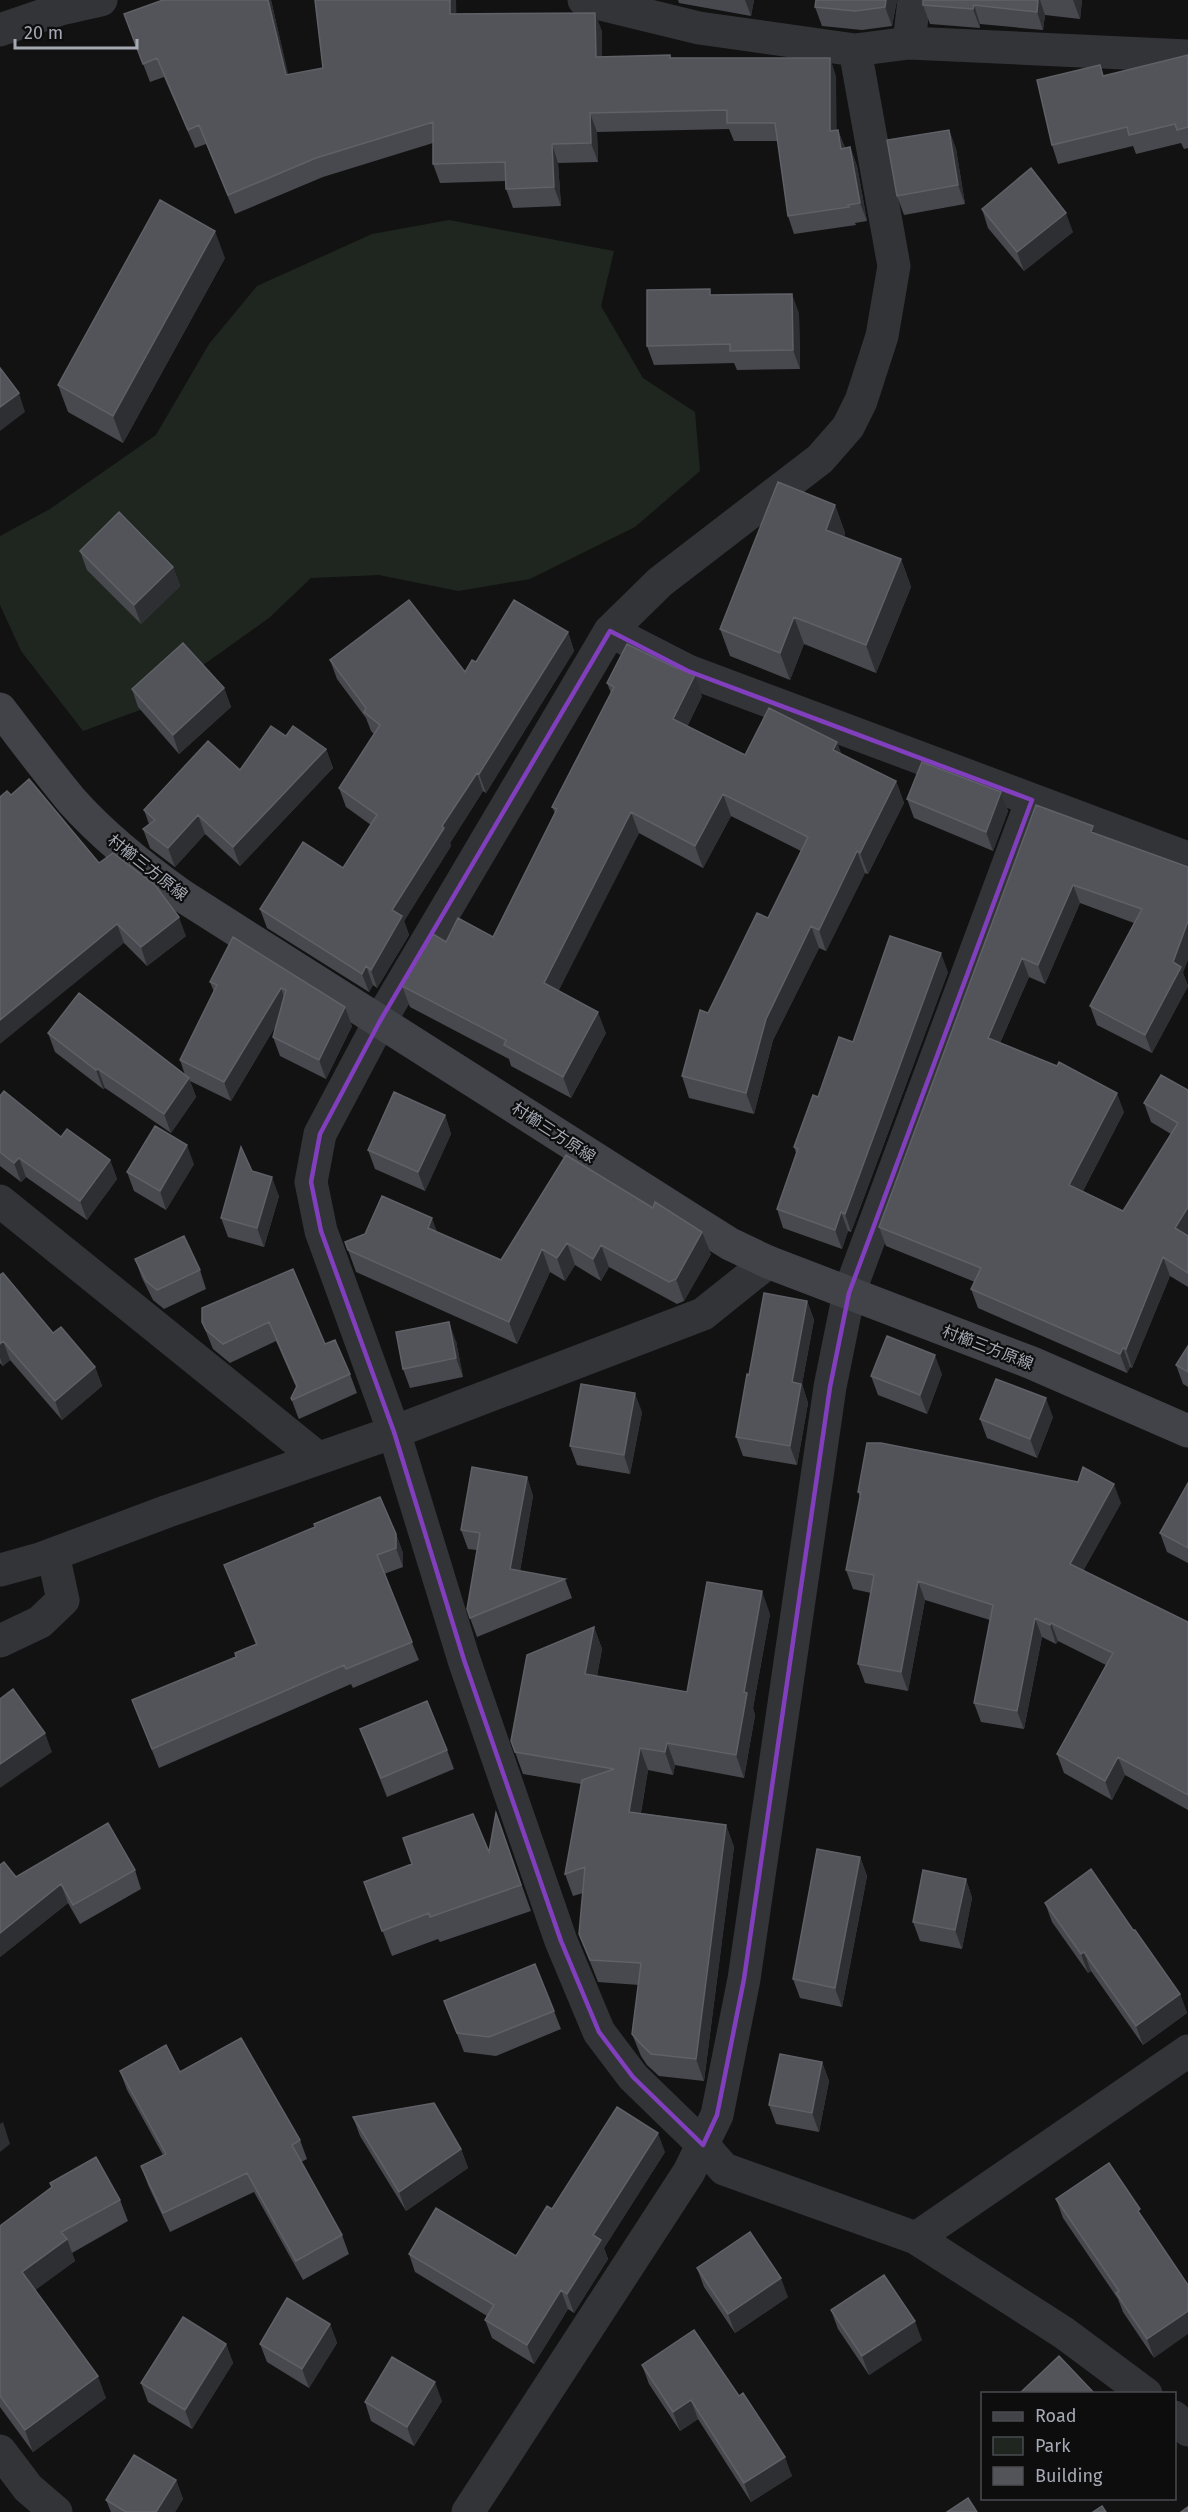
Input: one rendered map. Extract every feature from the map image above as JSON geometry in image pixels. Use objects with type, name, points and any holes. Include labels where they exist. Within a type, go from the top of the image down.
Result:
[{"type":"main road","name":"村櫛三方原線","points":[[3,721],[74,802],[124,852],[181,895],[730,1244],[768,1262],[1032,1363],[1188,1431]]},
{"type":"street","points":[[0,30],[61,9],[101,0]]},
{"type":"street","points":[[584,0],[699,28],[855,50],[909,43],[1188,56]]},
{"type":"street","points":[[909,43],[914,0]]},
{"type":"street","points":[[855,50],[894,266],[882,336],[861,401],[848,428],[820,459],[660,582],[610,631],[380,1021],[320,1134],[311,1182],[321,1231],[394,1432],[468,1671],[561,1941],[599,2032],[633,2077],[703,2145],[724,2169],[915,2238],[1064,2333],[1143,2392]]},
{"type":"street","points":[[610,631],[688,670],[1188,858]]},
{"type":"street","points":[[468,2512],[688,2172],[717,2115],[744,1979],[830,1387],[849,1293],[1032,800]]},
{"type":"street","points":[[0,1201],[318,1458]]},
{"type":"street","points":[[0,1570],[53,1554],[394,1432],[703,1314],[768,1262]]},
{"type":"street","points":[[0,1641],[40,1622],[63,1600],[53,1554]]},
{"type":"street","points":[[915,2238],[1188,2050]]},
{"type":"street","points":[[1176,2419],[1188,2430]]},
{"type":"street","points":[[0,2451],[28,2488],[56,2512]]},
{"type":"highlighted area","points":[[610,631],[688,671],[1032,800],[849,1293],[830,1387],[744,1979],[717,2115],[703,2145],[633,2077],[599,2032],[561,1941],[464,1660],[394,1432],[321,1231],[311,1182],[320,1134],[380,1021]]},
{"type":"green space","points":[[449,220],[614,251],[601,306],[643,378],[695,412],[700,471],[635,527],[530,579],[458,591],[379,575],[311,578],[269,618],[140,710],[83,731],[21,651],[0,605],[0,536],[50,509],[156,435],[209,344],[257,286],[372,234]]},
{"type":"building","points":[[163,0],[268,0],[286,75],[323,68],[315,0],[450,0],[450,14],[595,13],[596,57],[670,55],[670,58],[830,58],[830,131],[838,130],[841,149],[850,147],[860,203],[848,205],[849,207],[788,216],[775,123],[727,123],[727,110],[590,113],[591,143],[552,144],[554,187],[506,189],[505,162],[433,164],[433,122],[316,158],[228,195],[199,125],[188,130],[157,58],[143,64],[124,14]]},
{"type":"building","points":[[816,0],[886,0],[885,7],[855,11],[815,7]]},
{"type":"building","points":[[923,0],[1038,0],[1037,12],[974,5],[973,9],[923,5]]},
{"type":"building","points":[[1188,55],[1188,127],[1177,130],[1175,124],[1129,135],[1127,127],[1052,145],[1037,80],[1100,65],[1103,76]]},
{"type":"building","points":[[949,130],[958,185],[897,196],[887,140]]},
{"type":"building","points":[[1031,168],[1066,213],[1017,252],[982,209]]},
{"type":"building","points":[[160,200],[215,231],[113,416],[58,385]]},
{"type":"building","points":[[710,289],[710,295],[792,294],[793,350],[730,351],[730,344],[647,346],[647,290]]},
{"type":"building","points":[[0,368],[19,393],[0,407]]},
{"type":"building","points":[[778,482],[835,505],[826,530],[901,559],[866,645],[794,617],[780,653],[720,629]]},
{"type":"building","points":[[119,512],[173,567],[134,605],[80,551]]},
{"type":"building","points":[[409,600],[465,672],[472,660],[476,662],[514,600],[568,632],[479,774],[477,773],[442,826],[444,828],[392,910],[402,916],[371,970],[366,966],[362,974],[260,909],[303,842],[343,868],[377,815],[339,788],[380,725],[364,712],[366,708],[330,660]]},
{"type":"building","points":[[183,643],[224,688],[173,735],[132,689]]},
{"type":"building","points":[[627,644],[695,675],[673,719],[745,755],[769,708],[837,742],[833,750],[896,781],[860,853],[857,851],[819,930],[811,926],[766,1019],[746,1093],[682,1076],[700,1010],[708,1013],[757,913],[768,918],[808,837],[723,794],[695,846],[631,812],[544,983],[598,1012],[563,1077],[504,1045],[506,1040],[402,986],[433,934],[446,942],[458,918],[493,937],[557,809],[552,807],[614,687],[607,683]]},
{"type":"building","points":[[271,726],[286,736],[293,726],[326,749],[233,847],[198,815],[168,848],[143,829],[155,820],[144,810],[208,741],[240,770]]},
{"type":"building","points":[[922,762],[1001,792],[986,832],[907,799]]},
{"type":"building","points":[[29,779],[99,863],[113,853],[155,885],[179,917],[141,947],[117,924],[0,1020],[0,797],[7,791],[11,795]]},
{"type":"building","points":[[1036,805],[1093,826],[1091,832],[1188,867],[1188,921],[1173,962],[1181,967],[1145,1035],[1090,1006],[1142,909],[1073,885],[1038,965],[1022,958],[988,1038],[1057,1066],[1059,1062],[1117,1093],[1069,1185],[1123,1211],[1178,1123],[1144,1103],[1161,1075],[1188,1090],[1188,1207],[1175,1228],[1188,1236],[1188,1273],[1163,1257],[1126,1349],[1123,1348],[1120,1354],[971,1289],[981,1268],[879,1227]]},
{"type":"building","points":[[890,936],[941,953],[845,1214],[841,1212],[835,1230],[777,1209],[798,1149],[794,1147],[813,1095],[818,1097],[839,1037],[853,1042]]},
{"type":"building","points":[[233,937],[345,1007],[319,1060],[273,1037],[286,990],[281,988],[224,1082],[180,1060],[217,985],[210,982]]},
{"type":"building","points":[[79,993],[189,1078],[164,1114],[98,1069],[96,1070],[48,1033]]},
{"type":"building","points":[[4,1091],[61,1137],[67,1129],[110,1160],[80,1201],[19,1158],[14,1163],[0,1152],[0,1096]]},
{"type":"building","points":[[394,1092],[445,1115],[418,1172],[368,1150]]},
{"type":"building","points":[[155,1126],[187,1145],[160,1191],[127,1172]]},
{"type":"building","points":[[241,1147],[252,1171],[272,1177],[257,1228],[221,1218]]},
{"type":"building","points":[[566,1155],[653,1208],[655,1202],[702,1232],[676,1279],[669,1282],[601,1245],[593,1259],[567,1243],[557,1258],[542,1249],[509,1322],[348,1250],[345,1242],[365,1234],[382,1196],[432,1218],[428,1228],[501,1260]]},
{"type":"building","points":[[184,1236],[200,1270],[157,1290],[146,1281],[135,1259]]},
{"type":"building","points":[[293,1269],[325,1344],[335,1340],[350,1374],[292,1400],[297,1386],[269,1322],[223,1344],[206,1330],[202,1322],[202,1308]]},
{"type":"building","points":[[3,1273],[53,1333],[61,1327],[95,1367],[55,1401],[3,1341],[0,1344],[0,1275]]},
{"type":"building","points":[[764,1293],[807,1301],[792,1382],[801,1384],[790,1446],[736,1437]]},
{"type":"building","points":[[449,1322],[456,1358],[403,1369],[396,1332]]},
{"type":"building","points":[[887,1336],[935,1355],[920,1395],[871,1376]]},
{"type":"building","points":[[1188,1346],[1188,1372],[1176,1365]]},
{"type":"building","points":[[996,1379],[1046,1398],[1030,1439],[980,1419]]},
{"type":"building","points":[[581,1384],[635,1393],[624,1455],[570,1446]]},
{"type":"building","points":[[867,1443],[881,1443],[1078,1482],[1083,1467],[1114,1484],[1070,1564],[1188,1622],[1188,1795],[1118,1757],[1105,1781],[1057,1754],[1113,1653],[1051,1623],[1050,1625],[1035,1618],[1017,1711],[974,1703],[993,1605],[918,1581],[901,1672],[858,1664],[874,1575],[846,1570],[861,1492],[858,1492]]},
{"type":"building","points":[[472,1467],[527,1477],[510,1569],[565,1579],[470,1618],[467,1609],[480,1533],[461,1530]]},
{"type":"building","points":[[1188,1483],[1188,1548],[1160,1533]]},
{"type":"building","points":[[380,1497],[396,1534],[396,1548],[377,1555],[412,1642],[346,1669],[344,1665],[152,1749],[132,1700],[236,1657],[235,1653],[257,1644],[224,1565]]},
{"type":"building","points":[[707,1582],[762,1591],[744,1692],[747,1693],[736,1755],[667,1743],[665,1752],[640,1748],[629,1812],[726,1825],[696,2059],[651,2054],[639,2042],[632,2034],[641,1963],[590,1960],[579,1934],[585,1867],[565,1874],[582,1780],[614,1769],[515,1752],[511,1741],[527,1655],[594,1627],[585,1674],[687,1692]]},
{"type":"building","points":[[13,1689],[45,1733],[0,1764],[0,1699]]},
{"type":"building","points":[[427,1701],[447,1750],[381,1778],[360,1729]]},
{"type":"building","points":[[496,1813],[521,1885],[430,1917],[429,1913],[382,1931],[364,1882],[412,1864],[403,1838],[473,1814],[489,1852]]},
{"type":"building","points":[[108,1823],[135,1870],[73,1905],[61,1884],[0,1933],[0,1865],[4,1862],[16,1877]]},
{"type":"building","points":[[817,1849],[860,1857],[835,1988],[793,1979]]},
{"type":"building","points":[[1091,1869],[1180,1994],[1136,2026],[1084,1952],[1081,1954],[1045,1903]]},
{"type":"building","points":[[923,1870],[966,1879],[955,1930],[913,1922]]},
{"type":"building","points":[[535,1964],[554,2011],[489,2037],[457,2033],[444,2001]]},
{"type":"building","points":[[241,2038],[300,2140],[292,2145],[342,2235],[296,2261],[247,2173],[163,2213],[141,2166],[166,2154],[120,2071],[166,2045],[180,2072]]},
{"type":"building","points":[[780,2054],[822,2062],[812,2113],[769,2105]]},
{"type":"building","points":[[434,2103],[461,2149],[399,2192],[353,2117]]},
{"type":"building","points":[[617,2107],[658,2133],[593,2235],[601,2240],[567,2294],[561,2290],[527,2345],[485,2320],[494,2305],[409,2254],[436,2208],[516,2256],[547,2206],[552,2209]]},
{"type":"building","points":[[96,2157],[120,2200],[61,2232],[67,2239],[22,2272],[98,2376],[25,2430],[0,2396],[0,2226],[52,2187],[50,2183]]},
{"type":"building","points":[[1109,2163],[1188,2285],[1188,2311],[1147,2339],[1116,2293],[1119,2291],[1056,2199]]},
{"type":"building","points":[[750,2232],[781,2278],[728,2314],[697,2268]]},
{"type":"building","points":[[884,2275],[915,2321],[862,2356],[831,2310]]},
{"type":"building","points":[[287,2298],[330,2324],[302,2369],[260,2344]]},
{"type":"building","points":[[183,2317],[226,2344],[185,2410],[141,2383]]},
{"type":"building","points":[[694,2330],[739,2396],[743,2393],[785,2457],[744,2483],[691,2400],[673,2412],[642,2365]]},
{"type":"building","points":[[1059,2356],[1093,2392],[1021,2392]]},
{"type":"building","points":[[392,2357],[435,2382],[407,2427],[365,2402]]},
{"type":"building","points":[[134,2455],[176,2480],[156,2512],[126,2512],[106,2500]]},
{"type":"building","points":[[968,2498],[977,2512],[947,2512]]},
{"type":"building","points":[[1102,2506],[1106,2512],[1093,2512]]}]
